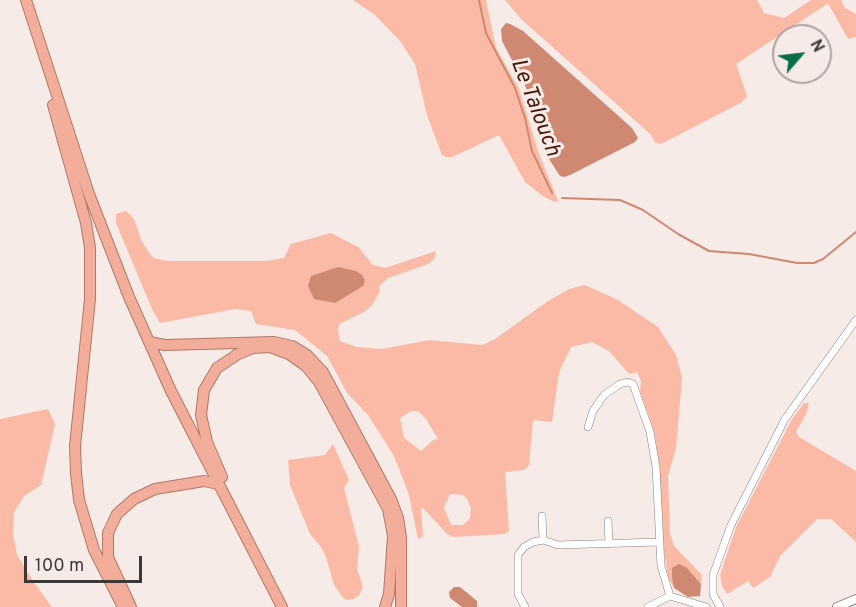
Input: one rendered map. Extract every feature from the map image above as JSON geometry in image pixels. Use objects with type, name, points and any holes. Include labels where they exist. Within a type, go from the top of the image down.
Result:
[{"type":"highway","points":[[26,0],[89,194],[113,259],[171,391],[282,607]]},
{"type":"highway","points":[[49,72],[49,92],[86,223],[90,248],[90,299],[75,446],[79,500],[94,550],[123,607]]},
{"type":"highway","points":[[149,342],[165,345],[274,342],[292,346],[307,355],[323,372],[391,499],[398,518],[401,538],[401,607]]},
{"type":"highway","points":[[224,495],[223,480],[207,442],[201,415],[204,390],[217,368],[238,354],[253,348],[270,347],[289,354],[306,366],[319,382],[388,509],[393,536],[391,575],[385,607]]},
{"type":"highway","points":[[131,607],[108,557],[108,533],[117,514],[134,499],[155,489],[204,481],[218,484]]},
{"type":"street","points":[[720,607],[713,594],[713,575],[731,525],[785,419],[856,320]]},
{"type":"street","points":[[588,427],[593,411],[604,395],[620,384],[627,382],[633,384],[650,432],[656,466],[661,566],[670,596]]},
{"type":"street","points":[[542,516],[543,540]]},
{"type":"street","points":[[608,521],[609,543]]},
{"type":"street","points":[[525,607],[518,594],[518,555],[527,545],[543,540],[558,545],[660,542]]},
{"type":"street","points":[[648,607],[670,596],[706,607]]},
{"type":"street","points":[[837,607],[856,599]]},
{"type":"shaded area","points":[[353,0],[486,0],[496,48],[519,89],[539,154],[558,201],[544,197],[525,182],[499,135],[452,157],[442,155],[427,115],[415,64],[400,41],[375,15]]},
{"type":"shaded area","points":[[505,0],[757,0],[764,13],[784,18],[811,0],[841,0],[845,8],[856,14],[856,37],[848,39],[827,4],[797,24],[772,24],[772,40],[736,64],[747,96],[742,102],[661,144],[655,142],[649,133],[521,19]]},
{"type":"shaded area","points":[[126,211],[134,219],[142,242],[153,258],[168,261],[266,261],[284,258],[291,244],[331,233],[358,247],[373,265],[385,268],[436,251],[434,259],[428,264],[388,278],[379,286],[380,291],[372,305],[364,312],[339,324],[340,341],[357,347],[382,349],[429,340],[482,345],[495,339],[548,301],[569,289],[585,285],[618,300],[658,327],[676,355],[682,378],[676,448],[668,476],[670,533],[674,546],[702,575],[701,584],[687,568],[672,578],[674,588],[668,577],[663,544],[659,461],[654,431],[640,391],[641,381],[637,372],[629,374],[609,351],[592,342],[571,347],[559,372],[552,422],[533,420],[529,465],[524,470],[505,472],[509,531],[505,534],[454,537],[447,534],[423,508],[421,509],[423,536],[418,539],[409,495],[394,456],[368,415],[347,393],[327,356],[295,330],[256,324],[251,311],[235,309],[160,323],[116,223],[116,214]],"holes":[[[411,411],[418,411],[426,419],[438,439],[433,440],[421,451],[404,438],[400,418]],[[450,494],[463,495],[467,499],[471,509],[470,518],[463,525],[451,525],[444,507]]]},
{"type":"shaded area","points":[[804,403],[809,403],[796,432],[799,437],[856,471],[856,542],[831,519],[817,519],[780,556],[770,577],[753,588],[748,581],[727,594],[722,586],[720,575],[736,527],[792,419]]},
{"type":"shaded area","points":[[48,409],[55,424],[41,485],[24,496],[14,512],[13,534],[17,555],[52,607],[0,607],[0,419]]},
{"type":"shaded area","points":[[333,444],[349,480],[344,488],[359,547],[357,569],[363,587],[359,595],[347,600],[334,585],[326,557],[310,534],[290,485],[288,460],[325,455]]},
{"type":"water","points":[[506,23],[523,31],[632,128],[638,138],[635,142],[570,175],[560,176],[549,159],[525,85],[502,41],[501,29]]},
{"type":"water","points":[[338,267],[356,271],[362,275],[365,280],[363,286],[335,303],[314,299],[308,286],[311,276]]},
{"type":"water","points":[[679,564],[687,568],[701,584],[700,596],[688,597],[674,588],[672,568]]},
{"type":"water","points":[[454,587],[460,587],[477,601],[477,607],[462,607],[450,598],[449,592]]},
{"type":"waterway","name":"Le Talouch","points":[[479,0],[486,33],[515,88],[525,118],[532,151],[552,193]]},
{"type":"waterway","name":"Le Talouch","points":[[562,198],[620,200],[643,210],[678,234],[709,251],[749,254],[797,263],[814,263],[823,259],[856,232]]}]
